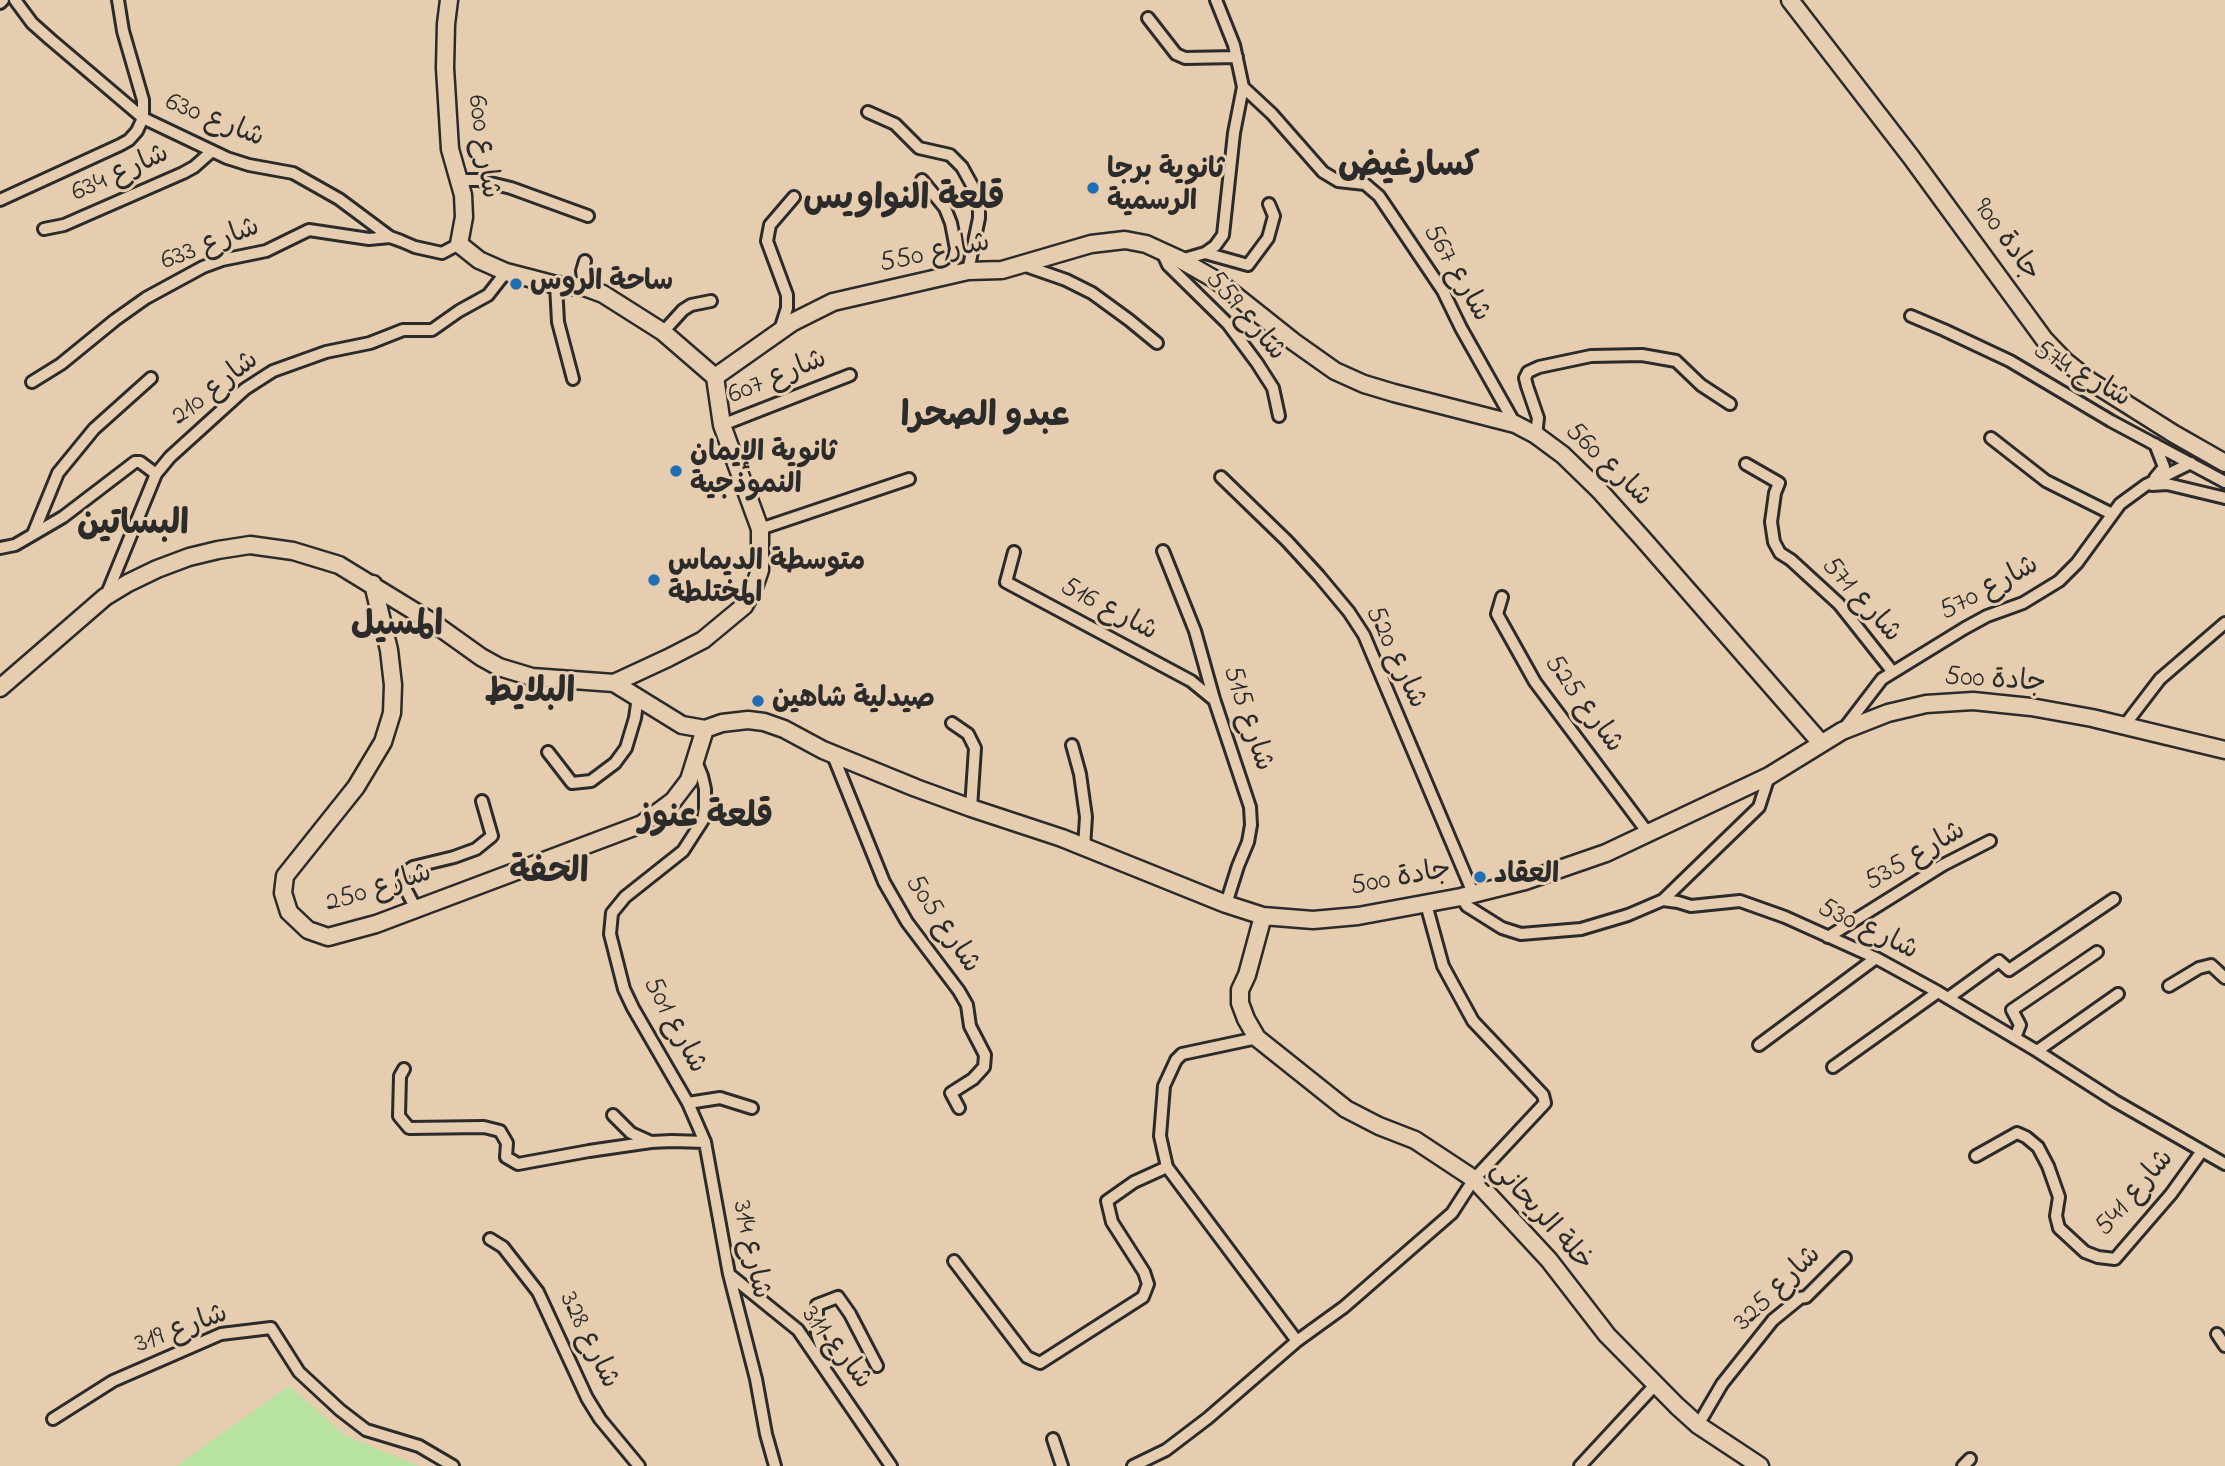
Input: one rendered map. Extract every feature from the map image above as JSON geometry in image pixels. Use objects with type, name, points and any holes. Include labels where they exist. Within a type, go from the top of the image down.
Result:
[{"type":"main road","name":"شارع 600","points":[[449,0],[445,39],[450,149],[464,195],[464,217],[459,244]]},
{"type":"main road","name":"جادة 900","points":[[1790,0],[1911,157],[2044,339],[2058,354],[2090,381],[2225,463]]},
{"type":"main road","name":"شارع 550","points":[[715,377],[780,330],[833,302],[968,271],[1002,270],[1110,241],[1134,241],[1181,260]]},
{"type":"main road","points":[[459,244],[479,260],[506,272],[556,285],[584,287],[603,294],[663,332],[715,377],[722,425],[760,529],[760,570],[744,606],[703,640],[614,683]]},
{"type":"main road","name":"شارع 560","points":[[1181,260],[1216,281],[1335,371],[1394,393],[1515,424],[1536,435],[1563,455],[1599,490],[1821,743]]},
{"type":"main road","points":[[0,688],[105,597],[170,564],[218,550],[250,545],[282,549],[327,560],[373,584],[499,667],[532,677],[614,683],[682,725],[705,729]]},
{"type":"main road","name":"شارع 250","points":[[373,584],[389,650],[393,700],[389,723],[376,754],[356,787],[285,876],[283,893],[289,912],[308,930],[328,937],[376,924],[642,824],[673,802],[689,780],[705,729]]},
{"type":"main road","name":"جادة 500","points":[[705,729],[722,723],[748,720],[764,722],[832,753],[971,808],[1084,847],[1226,904],[1263,916],[1313,920],[1358,916],[1467,895],[1525,881],[1606,853],[1769,776],[1842,731],[1888,713],[1913,707],[1973,701],[2031,707],[2225,750]]},
{"type":"main road","name":"خلة الريحاني","points":[[1263,916],[1247,975],[1240,990],[1242,1011],[1257,1038],[1346,1109],[1415,1140],[1475,1179],[1549,1260],[1597,1325],[1676,1406],[1740,1461],[1760,1466]]},
{"type":"street","name":"شارع 630","points":[[16,0],[32,23],[143,118],[211,152],[240,163],[293,173],[339,199],[390,237],[415,247],[442,253],[459,244]]},
{"type":"street","points":[[0,200],[129,141],[137,131],[143,118],[143,100],[118,0]]},
{"type":"street","points":[[1181,260],[1205,253],[1220,242],[1223,235],[1234,133],[1243,87],[1228,27],[1216,0]]},
{"type":"street","points":[[1148,18],[1176,54],[1195,59],[1237,57]]},
{"type":"street","name":"شارع 567","points":[[1243,87],[1278,121],[1323,172],[1338,181],[1365,184],[1379,196],[1428,265],[1515,424]]},
{"type":"street","points":[[868,112],[895,124],[919,148],[950,155],[962,167],[979,203],[968,271]]},
{"type":"street","name":"شارع 634","points":[[44,229],[64,225],[183,173],[211,152]]},
{"type":"street","points":[[459,180],[478,180],[511,187],[588,216]]},
{"type":"street","points":[[922,180],[945,208],[951,223],[955,257],[952,266],[941,277]]},
{"type":"street","points":[[780,330],[787,308],[787,295],[767,241],[770,225],[794,197]]},
{"type":"street","points":[[1205,253],[1248,265],[1268,237],[1274,216],[1269,204]]},
{"type":"street","name":"شارع 633","points":[[32,382],[61,364],[146,298],[196,271],[222,261],[265,251],[297,233],[309,230],[369,239],[390,237]]},
{"type":"street","name":"شارع 559","points":[[1162,252],[1168,265],[1228,324],[1257,363],[1273,388],[1279,416]]},
{"type":"street","points":[[584,287],[582,271],[585,261]]},
{"type":"street","points":[[1023,265],[1066,280],[1092,293],[1157,343]]},
{"type":"street","name":"شارع 210","points":[[105,597],[156,474],[176,451],[259,378],[295,362],[370,343],[403,330],[432,330],[466,306],[488,295],[506,272]]},
{"type":"street","points":[[556,285],[558,322],[573,379]]},
{"type":"street","points":[[663,332],[683,310],[691,305],[712,301]]},
{"type":"street","name":"شارع 574","points":[[1911,316],[2010,361],[2111,421],[2225,482]]},
{"type":"street","points":[[1536,435],[1538,418],[1525,378],[1528,373],[1539,366],[1591,356],[1642,355],[1676,361],[1702,385],[1730,404]]},
{"type":"street","name":"شارع 607","points":[[722,425],[850,375]]},
{"type":"street","points":[[33,534],[58,473],[94,429],[151,378]]},
{"type":"street","points":[[1991,438],[2046,481],[2112,514]]},
{"type":"street","points":[[2146,485],[2158,476],[2164,467],[2155,444]]},
{"type":"street","points":[[0,548],[15,545],[72,511],[135,462],[149,467],[156,474]]},
{"type":"street","name":"شارع 570","points":[[1842,731],[1882,679],[1892,671],[1987,616],[2023,603],[2059,581],[2077,563],[2112,514],[2131,495],[2191,463]]},
{"type":"street","name":"شارع 571","points":[[1746,464],[1779,484],[1774,494],[1771,522],[1774,542],[1780,553],[1839,604],[1892,671]]},
{"type":"street","name":"شارع 520","points":[[1221,477],[1303,558],[1336,595],[1364,635],[1467,895]]},
{"type":"street","points":[[760,529],[909,479]]},
{"type":"street","points":[[2146,485],[2167,484],[2225,498]]},
{"type":"street","name":"شارع 515","points":[[1163,551],[1195,631],[1214,699],[1250,807],[1248,842],[1226,904]]},
{"type":"street","name":"شارع 516","points":[[1014,552],[1006,582],[1191,681],[1214,699]]},
{"type":"street","name":"شارع 525","points":[[1502,597],[1497,614],[1535,682],[1648,833]]},
{"type":"street","points":[[2124,726],[2160,679],[2225,623]]},
{"type":"street","points":[[548,752],[572,783],[591,781],[615,763],[626,748],[638,697]]},
{"type":"street","points":[[952,723],[968,734],[975,748],[971,808]]},
{"type":"street","points":[[1072,745],[1080,774],[1086,817],[1084,847]]},
{"type":"street","name":"شارع 505","points":[[832,753],[884,882],[906,922],[959,991],[967,1005],[970,1026],[985,1055],[984,1067],[951,1093],[959,1108]]},
{"type":"street","name":"شارع 501","points":[[695,759],[705,789],[703,820],[682,851],[625,897],[612,913],[610,934],[624,989],[688,1103],[705,1142]]},
{"type":"street","points":[[1467,895],[1467,905],[1502,928],[1521,934],[1581,929],[1628,915],[1663,900],[1759,807],[1769,776]]},
{"type":"street","points":[[416,909],[402,884],[403,874],[413,867],[476,849],[492,836],[482,801]]},
{"type":"street","name":"شارع 535","points":[[1828,937],[1920,879],[1990,841]]},
{"type":"street","points":[[1833,1067],[1999,961],[2009,970],[2114,899]]},
{"type":"street","name":"شارع 530","points":[[1663,900],[1691,906],[1740,901],[1785,917],[1876,958],[1943,995],[2115,1101],[2225,1164]]},
{"type":"street","points":[[1133,1466],[1166,1450],[1208,1418],[1297,1341],[1344,1307],[1452,1213],[1475,1179],[1545,1103],[1543,1096],[1486,1037],[1467,1011],[1443,966],[1426,904]]},
{"type":"street","points":[[2015,1038],[2020,1025],[2012,1010],[2097,953]]},
{"type":"street","points":[[1759,1045],[1876,958]]},
{"type":"street","points":[[2169,986],[2199,968],[2211,965],[2225,978]]},
{"type":"street","points":[[2037,1051],[2118,994]]},
{"type":"street","points":[[1257,1038],[1182,1054],[1176,1060],[1164,1086],[1160,1136],[1167,1167],[1297,1341]]},
{"type":"street","points":[[404,1069],[400,1076],[399,1116],[409,1128],[484,1127],[500,1131],[506,1143],[506,1157],[518,1164],[651,1142],[705,1142]]},
{"type":"street","points":[[688,1103],[720,1098],[751,1108]]},
{"type":"street","points":[[613,1115],[631,1133],[651,1142]]},
{"type":"street","name":"شارع 541","points":[[1976,1156],[2017,1133],[2026,1137],[2038,1147],[2048,1166],[2059,1197],[2056,1216],[2059,1228],[2085,1252],[2115,1259],[2171,1194],[2202,1152]]},
{"type":"street","name":"شارع 314","points":[[705,1142],[729,1274],[775,1466]]},
{"type":"street","points":[[954,1261],[1027,1357],[1040,1363],[1143,1297],[1148,1284],[1144,1272],[1112,1222],[1107,1201],[1134,1182],[1167,1167]]},
{"type":"street","name":"شارع 328","points":[[490,1239],[503,1247],[538,1292],[587,1398],[600,1419],[639,1466]]},
{"type":"street","name":"شارع 325","points":[[1699,1425],[1722,1384],[1773,1320],[1800,1298],[1806,1297],[1845,1258]]},
{"type":"street","name":"شارع 311","points":[[729,1274],[798,1330],[891,1466]]},
{"type":"street","points":[[831,1376],[817,1334],[817,1305],[838,1297],[877,1366]]},
{"type":"street","name":"شارع 319","points":[[53,1419],[113,1381],[221,1334],[271,1328],[299,1372],[366,1430],[419,1446],[453,1466]]},
{"type":"street","points":[[2217,1334],[2225,1346]]},
{"type":"street","points":[[1580,1466],[1656,1384]]},
{"type":"street","points":[[1052,1439],[1062,1466]]},
{"type":"green space","points":[[289,1386],[346,1436],[419,1466],[176,1466]]},
{"type":"place","name":"ثانوية برجا الرسمية","points":[[1093,188]]},
{"type":"place","name":"ساحة الروس","points":[[516,284]]},
{"type":"place","name":"ثانوية الإيمان النموذجية","points":[[676,471]]},
{"type":"place","name":"متوسطة الديماس المختلطة","points":[[654,580]]},
{"type":"place","name":"صيدلية شاهين","points":[[758,701]]},
{"type":"place","name":"العقاد","points":[[1480,877]]},
{"type":"district","name":"كسارغيض","points":[[1409,169]]},
{"type":"district","name":"قلعة النواويس","points":[[904,202]]},
{"type":"district","name":"عبدو الصحرا","points":[[985,419]]},
{"type":"district","name":"البساتين","points":[[133,527]]},
{"type":"district","name":"المسيل","points":[[397,628]]},
{"type":"district","name":"البلايط","points":[[530,695]]},
{"type":"district","name":"قلعة عنوز","points":[[706,820]]},
{"type":"district","name":"الحفة","points":[[549,875]]}]
